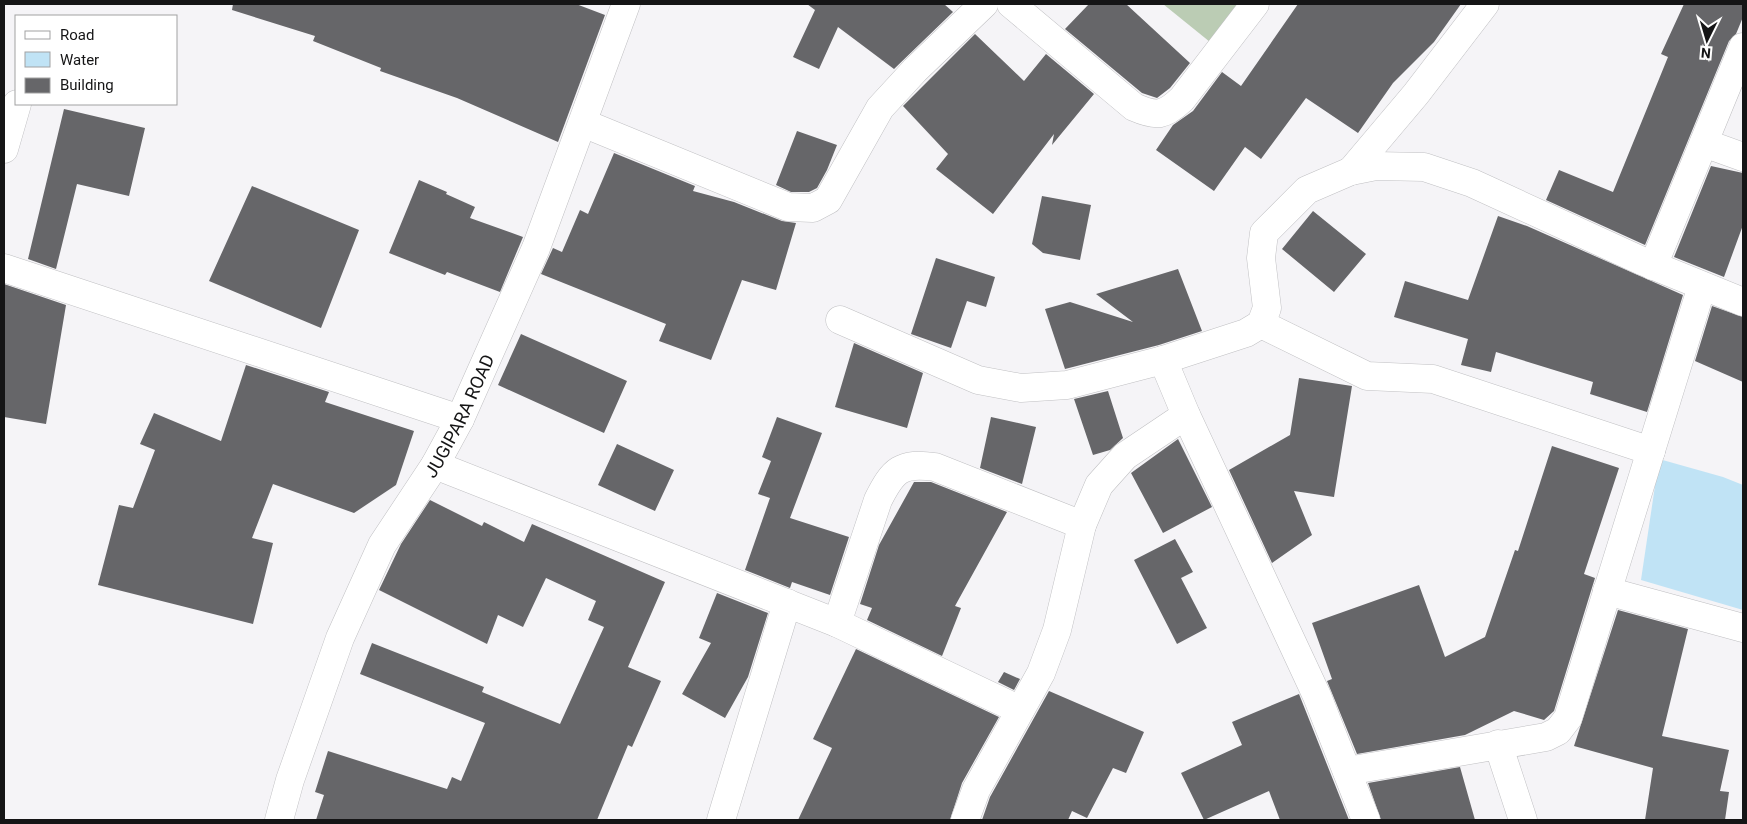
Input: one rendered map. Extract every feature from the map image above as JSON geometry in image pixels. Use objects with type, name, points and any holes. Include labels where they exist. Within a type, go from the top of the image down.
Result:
[{"type":"street","name":"JUGIPARA ROAD","points":[[279,820],[290,780],[340,638],[382,545],[435,465],[460,419],[536,248],[626,4]]},
{"type":"street","points":[[583,123],[788,207],[813,208],[828,200],[880,108],[915,70],[984,4]]},
{"type":"street","points":[[1011,4],[1134,107],[1147,113],[1159,114],[1171,110],[1182,99],[1255,4]]},
{"type":"street","points":[[1351,171],[1416,94],[1485,4]]},
{"type":"street","points":[[1653,266],[1743,47]]},
{"type":"street","points":[[4,89],[12,92],[15,96]]},
{"type":"street","points":[[4,149],[17,105]]},
{"type":"street","points":[[1704,143],[1743,158]]},
{"type":"street","points":[[840,320],[978,380],[1021,388],[1067,385],[1163,360],[1246,333],[1262,324],[1267,308],[1261,258],[1264,233],[1307,190],[1351,171],[1376,166],[1424,167],[1472,183],[1653,266],[1743,302]]},
{"type":"street","points":[[4,268],[460,419]]},
{"type":"street","points":[[1347,771],[1546,737],[1558,731],[1563,725],[1568,718],[1702,286]]},
{"type":"street","points":[[1262,324],[1367,376],[1433,379],[1651,451]]},
{"type":"street","points":[[1163,360],[1186,415],[1317,696],[1366,820]]},
{"type":"street","points":[[965,820],[976,790],[1041,673],[1056,630],[1082,524],[1099,485],[1126,456],[1186,415]]},
{"type":"street","points":[[837,623],[878,500],[887,482],[899,469],[916,464],[935,467],[1082,524]]},
{"type":"street","points":[[435,465],[837,623],[1020,710]]},
{"type":"street","points":[[1607,590],[1743,628]]},
{"type":"street","points":[[720,820],[787,603]]},
{"type":"street","points":[[1498,744],[1523,820]]},
{"type":"green space","points":[[1163,4],[1237,4],[1210,42]]},
{"type":"water","points":[[1659,459],[1723,477],[1743,485],[1743,610],[1641,580]]},
{"type":"building","points":[[233,4],[576,4],[605,15],[558,142],[457,98],[380,71],[381,68],[313,41],[315,36],[232,10]]},
{"type":"building","points":[[807,4],[944,4],[953,12],[894,69],[838,27],[819,69],[793,57],[815,10]]},
{"type":"building","points":[[1089,4],[1126,4],[1190,63],[1170,88],[1157,98],[1142,93],[1065,29]]},
{"type":"building","points":[[1298,4],[1461,4],[1434,42],[1393,83],[1358,133],[1306,98],[1261,159],[1245,147],[1214,191],[1156,150],[1173,125],[1193,111],[1222,72],[1241,86]]},
{"type":"building","points":[[1684,4],[1743,4],[1743,17],[1736,34],[1729,41],[1645,245],[1546,200],[1559,170],[1613,192],[1668,57],[1661,54]]},
{"type":"building","points":[[975,34],[1024,81],[1046,54],[1094,94],[1052,145],[1054,134],[993,214],[936,169],[948,154],[903,106]]},
{"type":"building","points":[[64,109],[145,128],[129,196],[77,184],[56,269],[28,259]]},
{"type":"building","points":[[797,131],[837,145],[817,188],[809,192],[791,192],[776,185]]},
{"type":"building","points":[[614,153],[695,186],[693,191],[734,202],[782,221],[796,223],[776,290],[742,280],[711,360],[659,341],[666,324],[541,274],[553,248],[562,252],[580,210],[588,214]]},
{"type":"building","points":[[1711,166],[1743,173],[1743,225],[1724,277],[1674,257]]},
{"type":"building","points":[[419,180],[475,207],[470,218],[523,237],[500,292],[447,272],[445,275],[389,253]]},
{"type":"building","points":[[252,186],[359,230],[321,328],[209,281]]},
{"type":"building","points":[[1042,196],[1091,205],[1080,260],[1043,253],[1032,244]]},
{"type":"building","points":[[1313,211],[1366,254],[1334,292],[1282,249]]},
{"type":"building","points":[[1498,216],[1527,226],[1683,295],[1647,412],[1590,394],[1593,382],[1496,352],[1491,372],[1461,365],[1468,339],[1394,317],[1405,281],[1468,300]]},
{"type":"building","points":[[936,258],[995,277],[986,307],[967,301],[951,348],[911,334]]},
{"type":"building","points":[[1178,269],[1202,331],[1159,345],[1065,369],[1045,309],[1070,302],[1133,322],[1096,294]]},
{"type":"building","points":[[4,284],[66,305],[46,424],[4,417]]},
{"type":"building","points":[[1712,306],[1743,317],[1743,382],[1695,361]]},
{"type":"building","points":[[521,334],[627,381],[604,433],[498,385]]},
{"type":"building","points":[[854,343],[923,373],[907,428],[835,407]]},
{"type":"building","points":[[246,365],[329,392],[325,402],[414,431],[396,485],[354,513],[273,484],[252,538],[273,543],[253,624],[98,585],[119,505],[133,508],[155,450],[140,444],[154,413],[221,441]]},
{"type":"building","points":[[1299,378],[1352,386],[1334,497],[1294,491],[1312,535],[1272,563],[1229,470],[1290,435]]},
{"type":"building","points":[[1108,391],[1123,438],[1110,450],[1093,455],[1074,399]]},
{"type":"building","points":[[777,417],[822,433],[790,518],[849,537],[830,595],[792,582],[790,588],[745,570],[770,498],[758,494],[771,461],[762,457]]},
{"type":"building","points":[[991,417],[1036,427],[1022,484],[980,468]]},
{"type":"building","points":[[1178,439],[1212,507],[1163,533],[1131,473]]},
{"type":"building","points":[[617,444],[674,470],[655,511],[598,485]]},
{"type":"building","points":[[1552,446],[1619,468],[1584,574],[1595,578],[1554,711],[1544,720],[1514,711],[1465,735],[1357,754],[1327,681],[1332,679],[1312,623],[1419,585],[1445,657],[1485,637],[1515,550],[1518,551]]},
{"type":"building","points":[[914,482],[931,482],[1007,512],[955,606],[961,608],[942,656],[867,620],[872,608],[860,604],[879,545]]},
{"type":"building","points":[[430,500],[482,526],[484,522],[524,542],[532,524],[665,582],[628,667],[661,681],[632,747],[628,745],[597,820],[316,820],[324,795],[315,792],[328,751],[447,789],[452,777],[461,781],[485,723],[360,674],[372,643],[484,687],[482,692],[560,724],[604,627],[588,620],[596,601],[546,578],[523,627],[498,615],[487,644],[379,590],[401,544]]},
{"type":"building","points":[[1175,539],[1193,572],[1181,578],[1207,628],[1177,644],[1134,560]]},
{"type":"building","points":[[717,593],[768,613],[748,677],[725,718],[682,694],[711,643],[699,638]]},
{"type":"building","points":[[1618,610],[1688,629],[1662,736],[1729,750],[1720,791],[1729,792],[1725,820],[1645,820],[1653,768],[1574,746]]},
{"type":"building","points":[[856,649],[999,717],[962,783],[950,820],[798,820],[832,748],[813,739]]},
{"type":"building","points":[[1004,672],[1020,679],[1014,690],[998,682]]},
{"type":"building","points":[[1049,691],[1144,732],[1126,773],[1113,768],[1087,818],[1072,811],[1068,820],[982,820],[990,797]]},
{"type":"building","points":[[1299,694],[1349,820],[1280,820],[1269,791],[1204,820],[1181,773],[1242,745],[1232,722]]},
{"type":"building","points":[[1460,767],[1475,820],[1381,820],[1368,783]]}]
